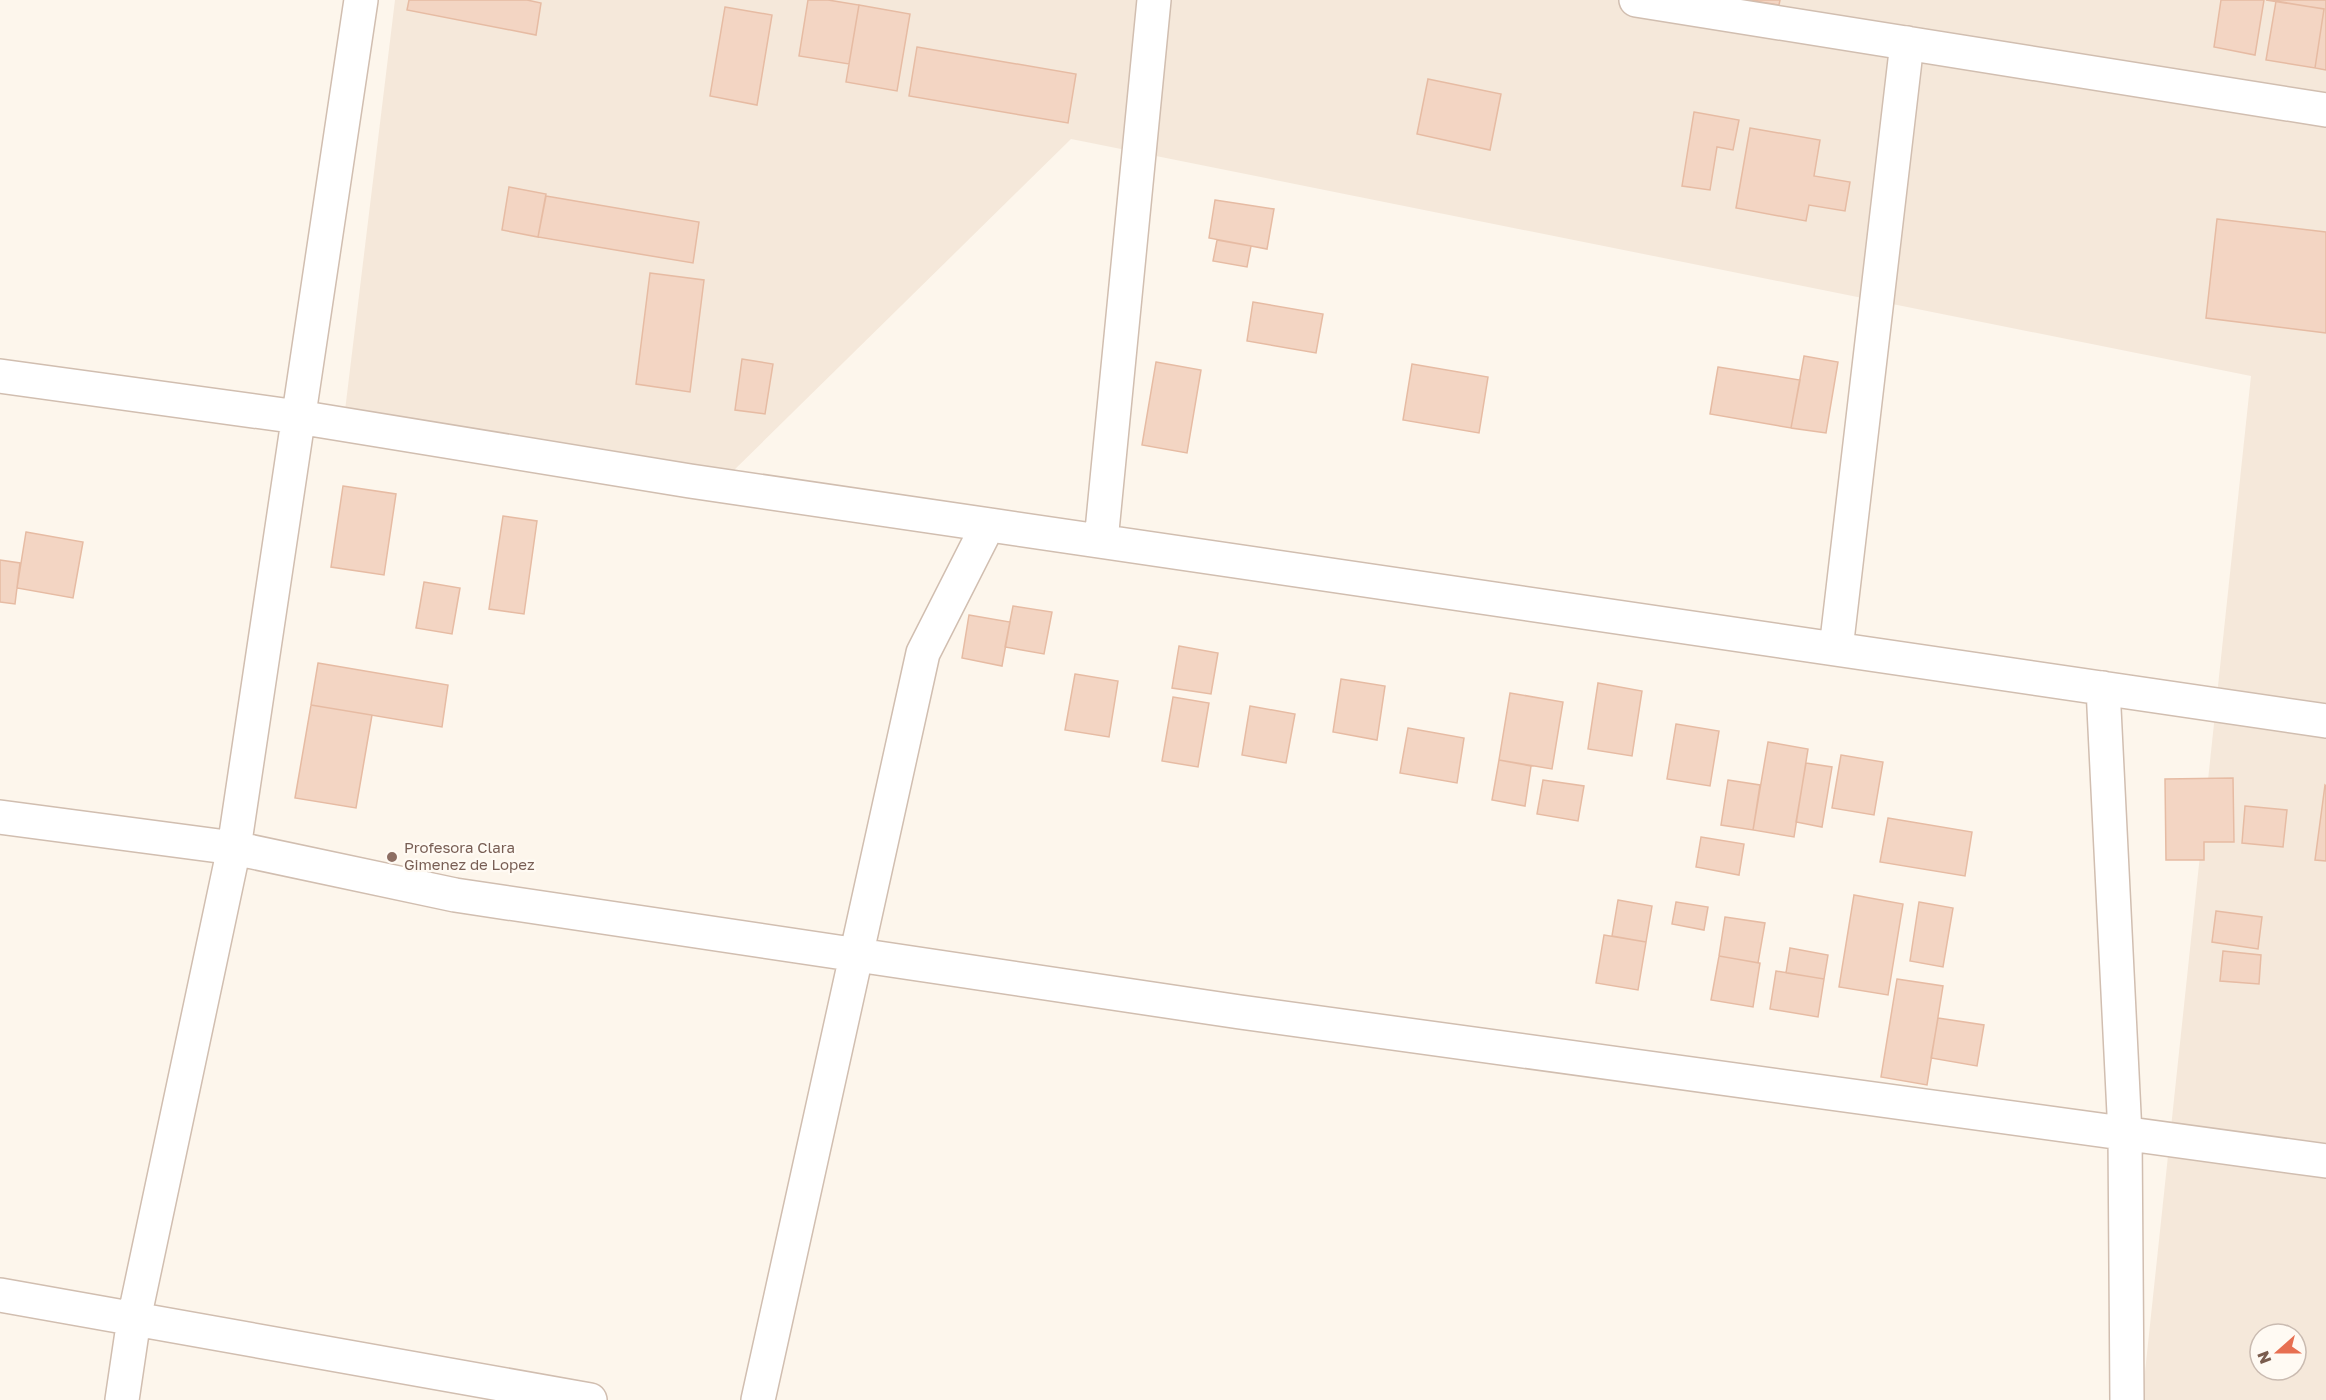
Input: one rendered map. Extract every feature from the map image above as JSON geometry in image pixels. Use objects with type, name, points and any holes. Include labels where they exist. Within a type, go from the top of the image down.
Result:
[{"type":"street","points":[[122,1400],[134,1319],[234,848],[361,0]]},
{"type":"street","points":[[1101,541],[1154,0]]},
{"type":"street","points":[[1636,0],[1707,6],[1907,44],[2326,110]]},
{"type":"street","points":[[1836,649],[1907,44]]},
{"type":"street","points":[[0,376],[298,417],[701,483],[2326,721]]},
{"type":"street","points":[[759,1400],[923,653],[988,525]]},
{"type":"street","points":[[2103,688],[2125,1134],[2127,1400]]},
{"type":"street","points":[[0,817],[234,848],[455,895],[1240,1012],[2326,1161]]},
{"type":"street","points":[[0,1294],[590,1400]]},
{"type":"shaded area","points":[[395,0],[2326,0],[2326,1400],[2142,1400],[2251,376],[1071,139],[728,476],[343,427]]},
{"type":"building","points":[[409,0],[527,0],[541,3],[536,35],[407,10]]},
{"type":"building","points":[[808,0],[828,0],[859,5],[849,64],[799,56]]},
{"type":"building","points":[[1748,0],[1780,0],[1779,5]]},
{"type":"building","points":[[2221,0],[2264,0],[2255,55],[2214,47]]},
{"type":"building","points":[[2266,0],[2326,0],[2326,70],[2315,68],[2324,9]]},
{"type":"building","points":[[2276,1],[2324,9],[2315,68],[2266,60]]},
{"type":"building","points":[[859,5],[910,14],[897,91],[846,82]]},
{"type":"building","points":[[725,7],[772,15],[757,105],[710,96]]},
{"type":"building","points":[[917,47],[1076,74],[1068,123],[909,96]]},
{"type":"building","points":[[1428,79],[1501,94],[1490,150],[1417,134]]},
{"type":"building","points":[[1694,112],[1739,120],[1733,150],[1717,147],[1710,190],[1682,186]]},
{"type":"building","points":[[1750,128],[1820,140],[1814,176],[1850,182],[1845,211],[1809,205],[1806,221],[1736,208]]},
{"type":"building","points":[[509,187],[546,194],[538,237],[502,230]]},
{"type":"building","points":[[546,196],[699,222],[693,263],[538,237]]},
{"type":"building","points":[[1215,200],[1274,209],[1267,249],[1209,238]]},
{"type":"building","points":[[2217,219],[2326,232],[2326,333],[2206,318]]},
{"type":"building","points":[[1217,240],[1251,246],[1247,267],[1213,261]]},
{"type":"building","points":[[650,273],[704,280],[690,392],[636,384]]},
{"type":"building","points":[[1253,302],[1323,314],[1316,353],[1247,341]]},
{"type":"building","points":[[1804,356],[1838,362],[1826,433],[1791,428]]},
{"type":"building","points":[[742,359],[773,364],[765,414],[735,410]]},
{"type":"building","points":[[1156,362],[1201,370],[1187,453],[1142,445]]},
{"type":"building","points":[[1412,364],[1488,377],[1479,433],[1403,420]]},
{"type":"building","points":[[1718,367],[1800,380],[1791,428],[1710,414]]},
{"type":"building","points":[[343,486],[396,494],[384,575],[331,567]]},
{"type":"building","points":[[503,516],[537,521],[524,614],[489,609]]},
{"type":"building","points":[[26,532],[83,542],[73,598],[17,588]]},
{"type":"building","points":[[0,560],[20,563],[15,604],[0,602]]},
{"type":"building","points":[[424,582],[460,588],[452,634],[416,628]]},
{"type":"building","points":[[1013,606],[1052,612],[1044,654],[1005,647]]},
{"type":"building","points":[[969,615],[1010,622],[1002,666],[962,658]]},
{"type":"building","points":[[1179,646],[1218,653],[1211,694],[1172,688]]},
{"type":"building","points":[[318,663],[448,685],[442,727],[311,705]]},
{"type":"building","points":[[1075,674],[1118,681],[1109,737],[1065,730]]},
{"type":"building","points":[[1341,679],[1385,686],[1377,740],[1333,732]]},
{"type":"building","points":[[1598,683],[1642,691],[1632,756],[1588,749]]},
{"type":"building","points":[[1510,693],[1563,702],[1552,769],[1499,760]]},
{"type":"building","points":[[1173,697],[1209,703],[1198,767],[1162,761]]},
{"type":"building","points":[[311,705],[372,715],[356,808],[295,798]]},
{"type":"building","points":[[1250,706],[1295,714],[1286,763],[1242,755]]},
{"type":"building","points":[[1676,724],[1719,731],[1710,786],[1667,779]]},
{"type":"building","points":[[1408,728],[1464,738],[1457,783],[1400,773]]},
{"type":"building","points":[[1768,742],[1808,749],[1794,837],[1753,830]]},
{"type":"building","points":[[1841,755],[1883,762],[1874,815],[1832,808]]},
{"type":"building","points":[[1499,760],[1531,766],[1525,806],[1492,800]]},
{"type":"building","points":[[1806,763],[1832,767],[1822,827],[1796,822]]},
{"type":"building","points":[[2233,778],[2234,842],[2204,842],[2204,860],[2166,860],[2165,779]]},
{"type":"building","points":[[1543,780],[1584,786],[1578,821],[1537,814]]},
{"type":"building","points":[[1728,780],[1760,785],[1753,830],[1721,825]]},
{"type":"building","points":[[2326,786],[2326,861],[2315,860]]},
{"type":"building","points":[[2245,806],[2287,810],[2283,847],[2242,843]]},
{"type":"building","points":[[1888,818],[1972,832],[1965,876],[1880,862]]},
{"type":"building","points":[[1701,837],[1744,844],[1739,875],[1696,867]]},
{"type":"building","points":[[1854,895],[1903,904],[1888,995],[1839,987]]},
{"type":"building","points":[[1618,900],[1652,906],[1646,942],[1612,936]]},
{"type":"building","points":[[1676,902],[1708,907],[1704,930],[1672,924]]},
{"type":"building","points":[[1919,902],[1953,908],[1943,967],[1910,961]]},
{"type":"building","points":[[2216,911],[2262,917],[2258,949],[2212,942]]},
{"type":"building","points":[[1725,917],[1765,923],[1758,963],[1719,956]]},
{"type":"building","points":[[1604,935],[1646,942],[1638,990],[1596,983]]},
{"type":"building","points":[[1790,948],[1828,955],[1824,979],[1786,973]]},
{"type":"building","points":[[2223,951],[2261,955],[2259,984],[2220,981]]},
{"type":"building","points":[[1719,956],[1760,963],[1753,1007],[1711,1000]]},
{"type":"building","points":[[1776,971],[1824,979],[1818,1017],[1770,1009]]},
{"type":"building","points":[[1897,979],[1943,986],[1927,1085],[1881,1077]]},
{"type":"building","points":[[1938,1018],[1984,1025],[1977,1066],[1931,1058]]},
{"type":"place","name":"Profesora Clara Gimenez de Lopez","points":[[392,857]]}]
